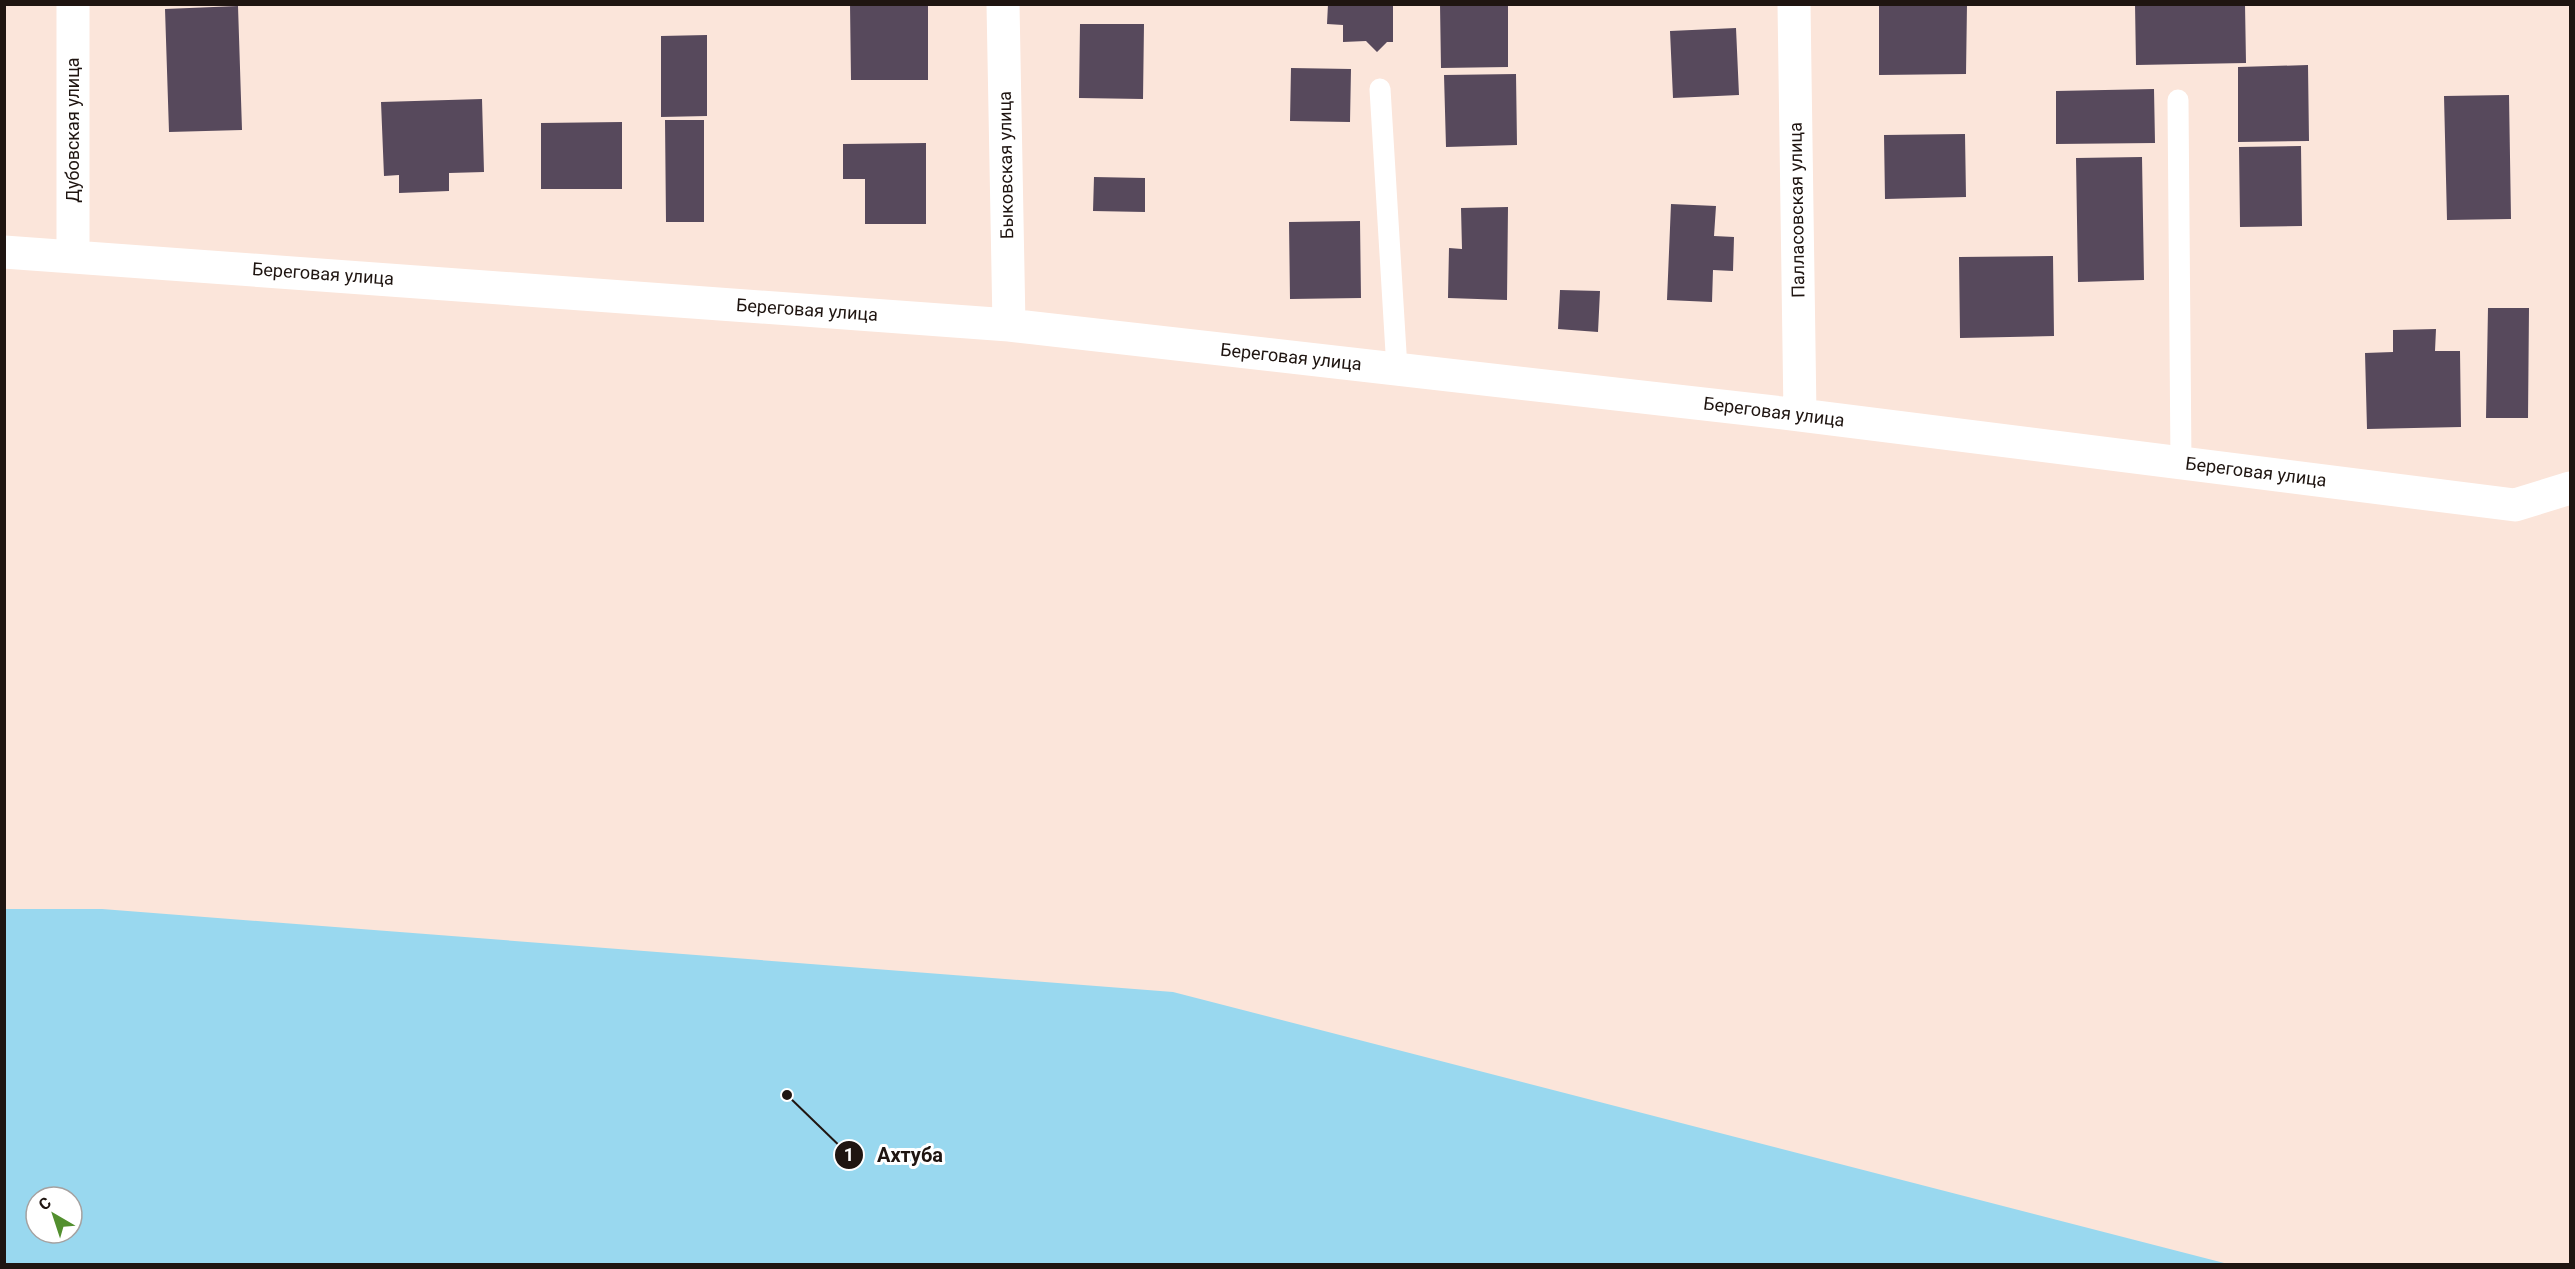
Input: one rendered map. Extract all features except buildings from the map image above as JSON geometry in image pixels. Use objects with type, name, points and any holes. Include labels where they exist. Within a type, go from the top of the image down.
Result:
[{"type":"street","name":"Дубовская улица","points":[[73,4],[73,256]]},
{"type":"street","name":"Быковская улица","points":[[1003,4],[1009,325]]},
{"type":"street","name":"Палласовская улица","points":[[1794,4],[1800,415]]},
{"type":"street","name":"Береговая улица","points":[[4,252],[1009,325],[1800,415],[2515,505],[2571,488]]},
{"type":"lane","points":[[1380,89],[1397,369]]},
{"type":"lane","points":[[2178,100],[2181,463]]},
{"type":"water","points":[[5,909],[102,909],[1173,992],[2228,1264],[5,1264]]},
{"type":"place","name":"Ахтуба","points":[[787,1095]]}]
